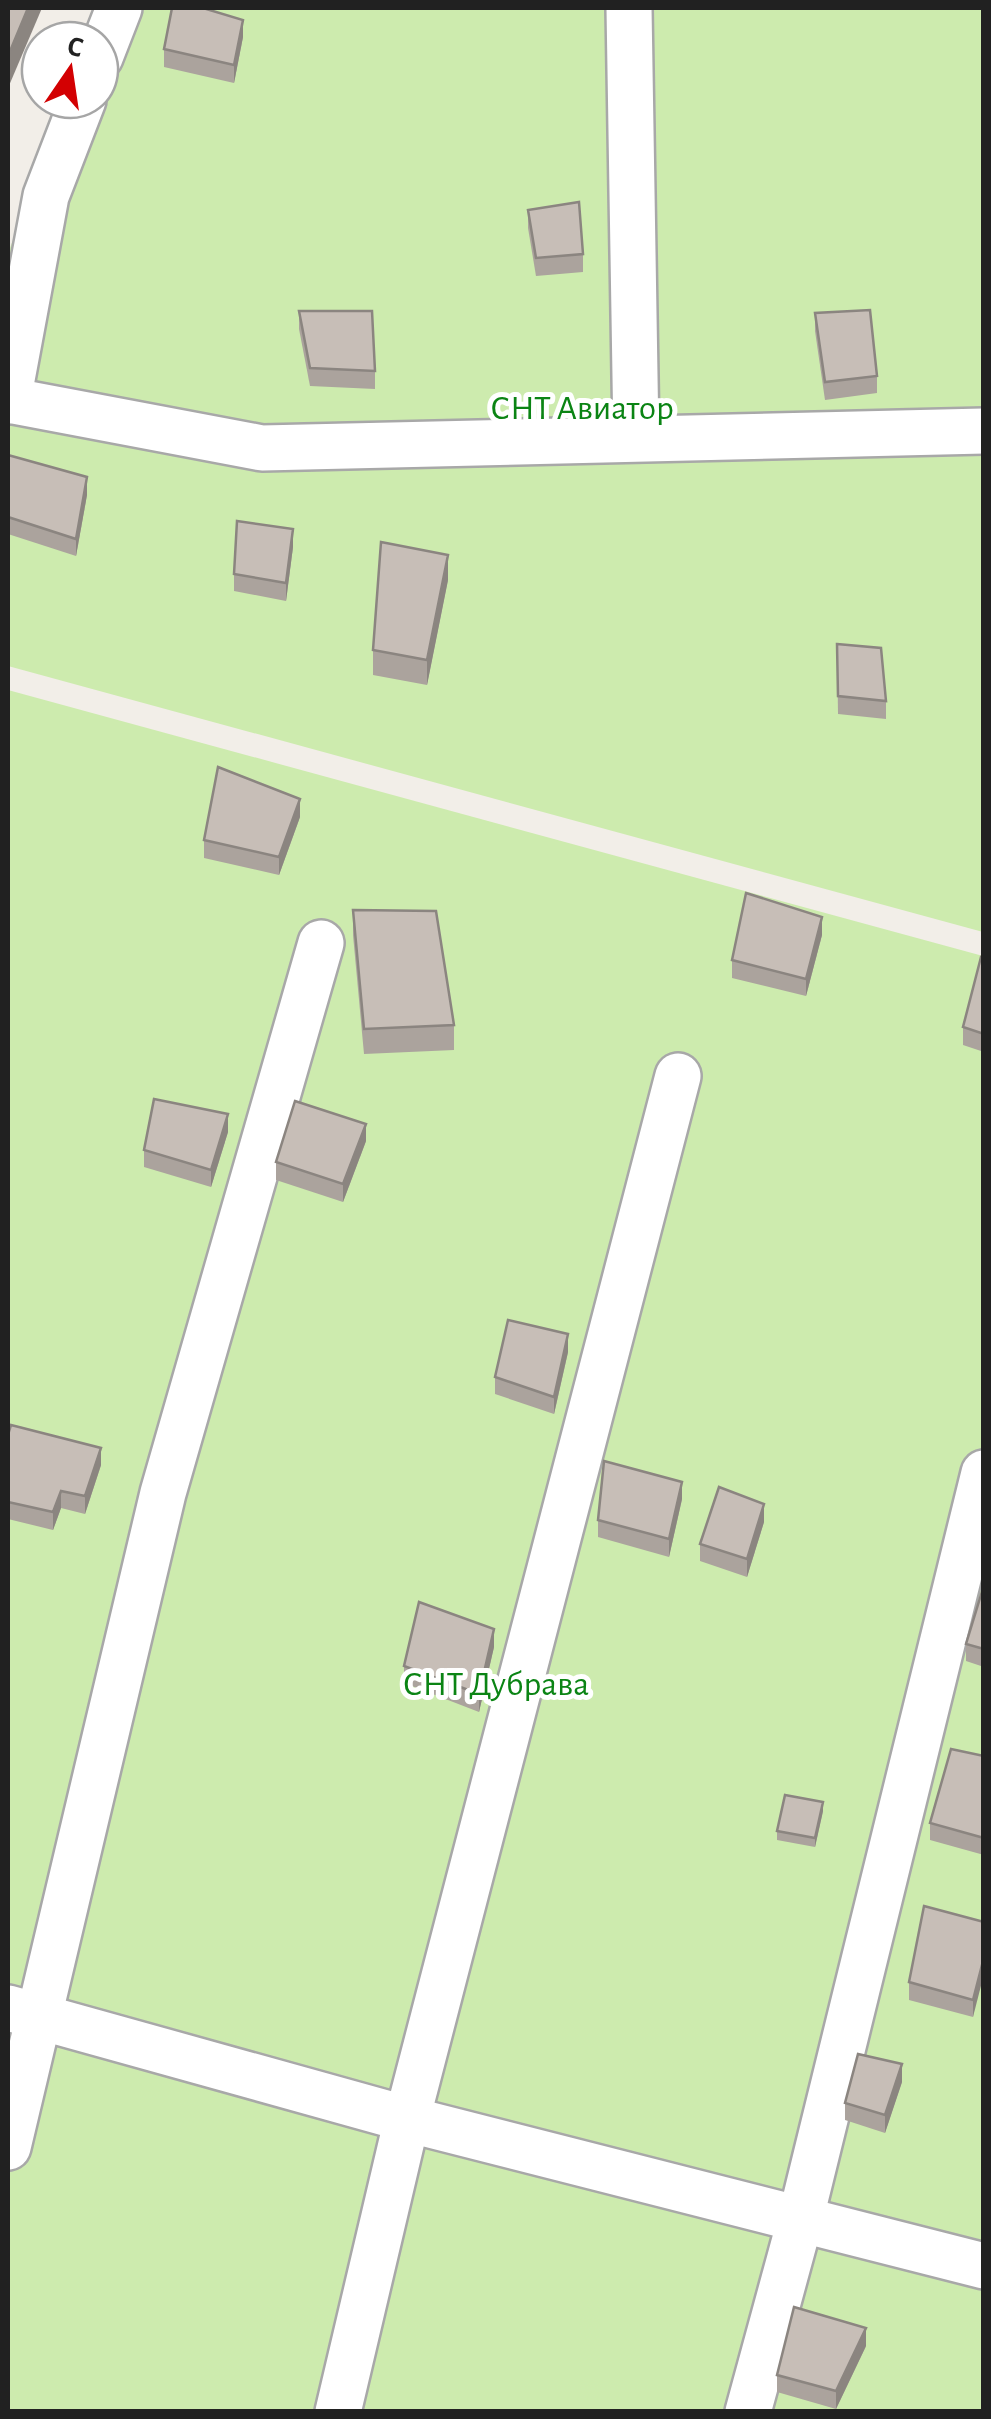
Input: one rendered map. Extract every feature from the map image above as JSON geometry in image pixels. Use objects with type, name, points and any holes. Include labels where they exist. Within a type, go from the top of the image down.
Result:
[{"type":"street","points":[[629,8],[636,437]]},
{"type":"street","points":[[75,120],[46,196],[8,400],[262,448],[984,431]]},
{"type":"street","points":[[8,2146],[24,2013],[163,1493],[321,943]]},
{"type":"street","points":[[338,2412],[407,2118],[678,1076]]},
{"type":"street","points":[[748,2412],[800,2222],[984,1473]]},
{"type":"street","points":[[24,2013],[800,2222],[984,2266]]},
{"type":"green space","name":"СНТ Авиатор","points":[[103,8],[983,8],[983,932],[8,666],[8,253],[59,120],[120,120],[120,20],[103,20]]},
{"type":"green space","name":"СНТ Дубрава","points":[[8,690],[983,956],[983,2411],[8,2411]]},
{"type":"building","points":[[8,8],[28,8],[20,20],[8,56]]},
{"type":"building","points":[[172,8],[203,8],[243,20],[234,65],[164,49]]},
{"type":"building","points":[[579,202],[583,254],[536,258],[528,210]]},
{"type":"building","points":[[870,310],[877,376],[825,382],[815,313]]},
{"type":"building","points":[[299,311],[372,311],[375,371],[310,368]]},
{"type":"building","points":[[8,455],[87,477],[76,539],[8,517]]},
{"type":"building","points":[[237,521],[293,529],[286,583],[234,574]]},
{"type":"building","points":[[381,542],[448,555],[427,660],[373,650]]},
{"type":"building","points":[[837,644],[881,648],[886,701],[838,696]]},
{"type":"building","points":[[218,767],[300,799],[279,857],[204,840]]},
{"type":"building","points":[[746,893],[822,917],[806,979],[732,960]]},
{"type":"building","points":[[353,910],[436,911],[454,1025],[364,1029]]},
{"type":"building","points":[[981,957],[984,958],[984,1034],[963,1027]]},
{"type":"building","points":[[154,1099],[228,1114],[211,1170],[144,1150]]},
{"type":"building","points":[[295,1101],[366,1124],[343,1184],[276,1162]]},
{"type":"building","points":[[508,1320],[568,1334],[554,1397],[495,1377]]},
{"type":"building","points":[[11,1425],[101,1448],[85,1496],[61,1491],[53,1512],[8,1502]]},
{"type":"building","points":[[604,1461],[682,1482],[669,1539],[598,1520]]},
{"type":"building","points":[[719,1487],[764,1504],[747,1559],[700,1544]]},
{"type":"building","points":[[984,1585],[984,1649],[966,1644]]},
{"type":"building","points":[[419,1602],[494,1629],[479,1694],[404,1666]]},
{"type":"building","points":[[951,1749],[984,1756],[984,1838],[930,1823]]},
{"type":"building","points":[[785,1795],[823,1802],[815,1838],[777,1831]]},
{"type":"building","points":[[924,1906],[984,1922],[984,1957],[973,2000],[909,1982]]},
{"type":"building","points":[[858,2054],[902,2064],[885,2115],[845,2103]]},
{"type":"building","points":[[794,2307],[866,2328],[836,2391],[777,2375]]}]
